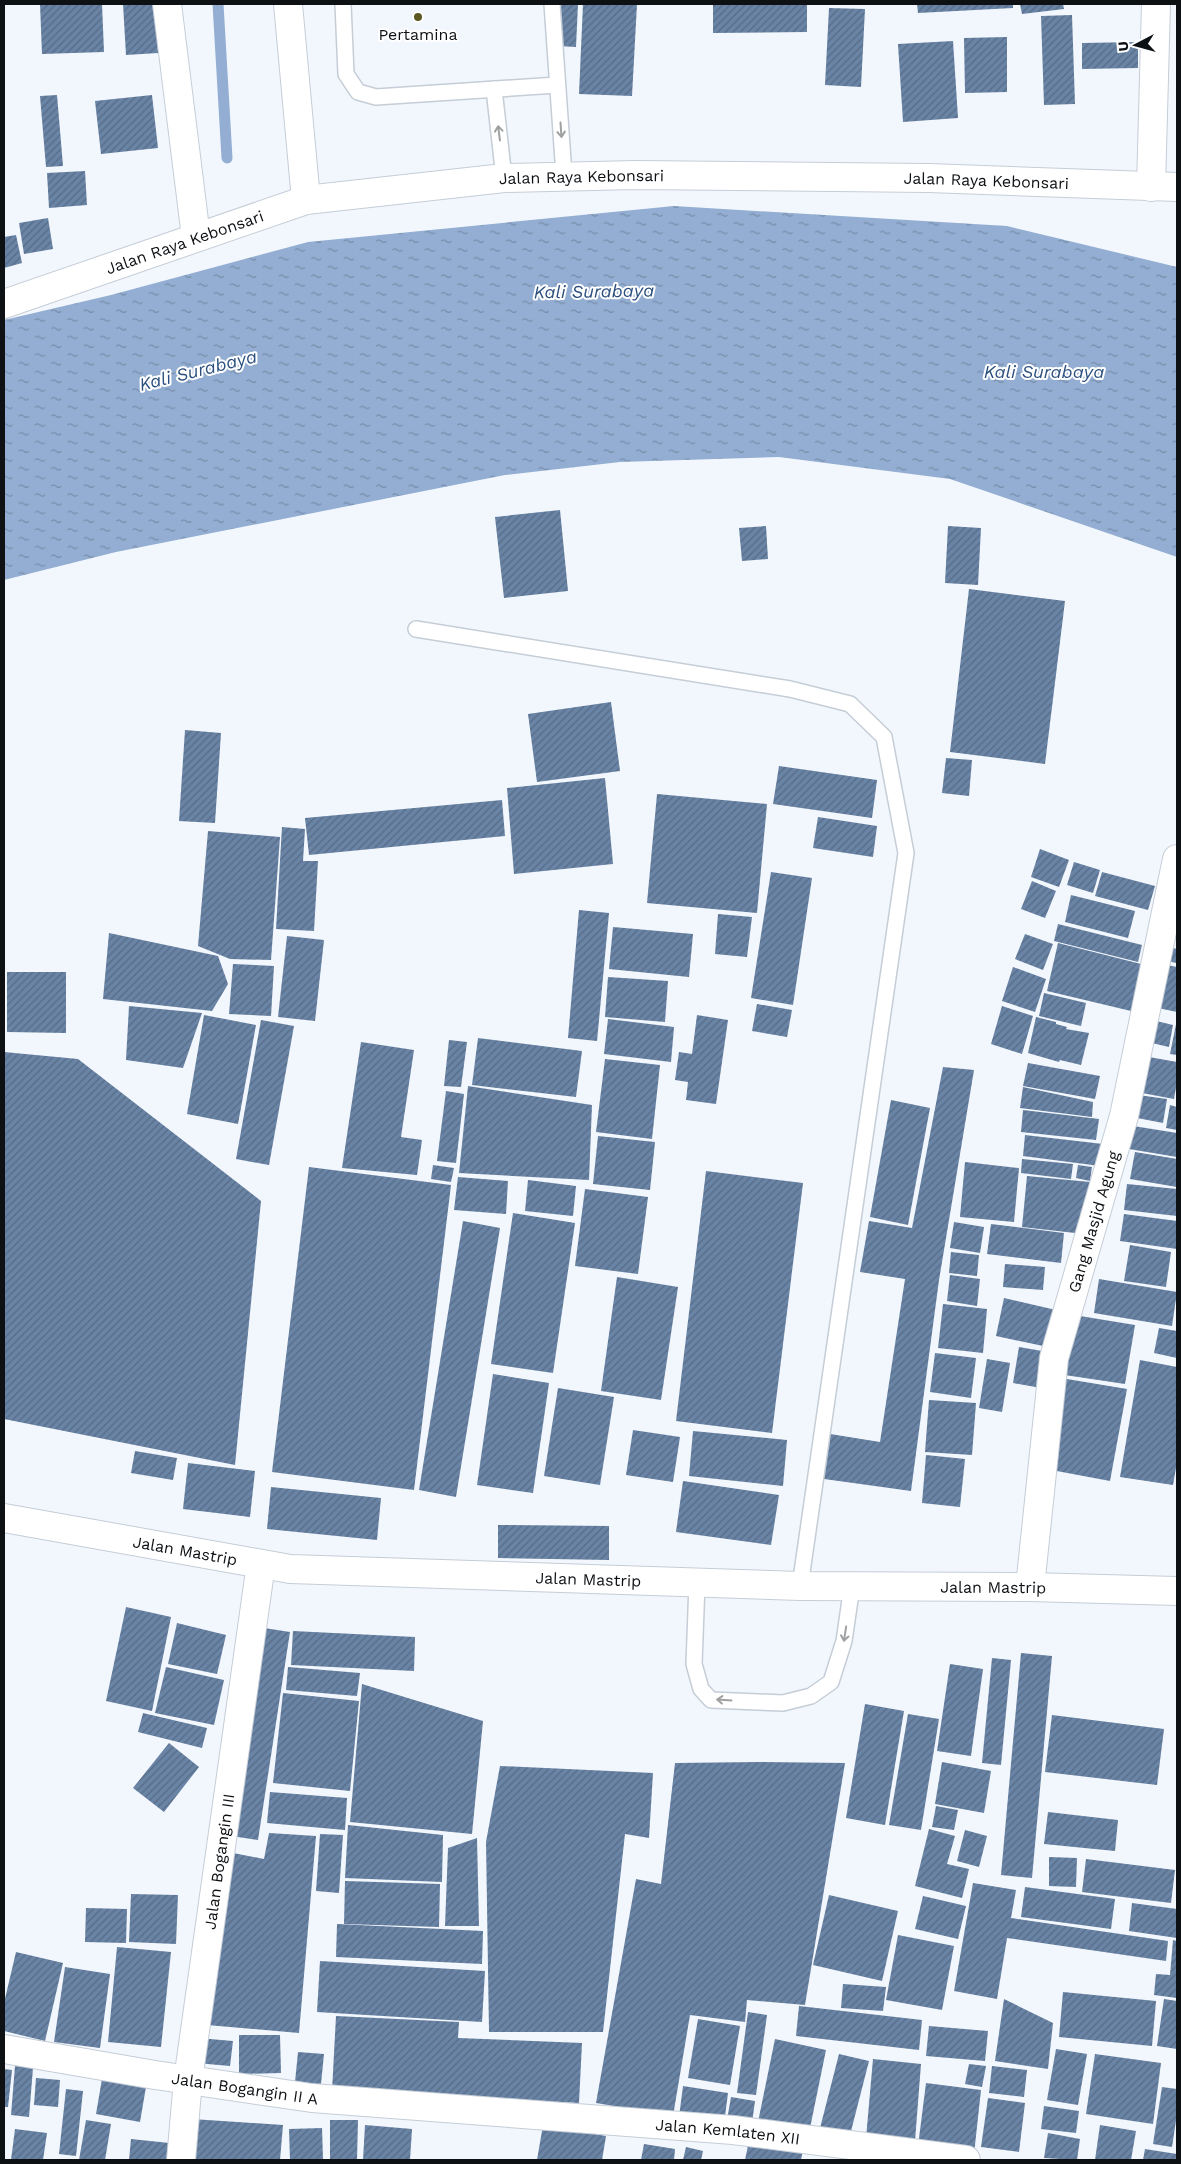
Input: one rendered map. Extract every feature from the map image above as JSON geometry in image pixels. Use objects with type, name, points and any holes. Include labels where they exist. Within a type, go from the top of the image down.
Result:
[{"type":"street","points":[[168,4],[196,237]]},
{"type":"street","points":[[288,4],[306,200]]},
{"type":"street","points":[[1151,187],[1156,4]]},
{"type":"street","name":"Jalan Raya Kebonsari","points":[[4,304],[306,200],[504,178],[564,175],[929,178],[1177,187]]},
{"type":"street","name":"Gang Masjid Agung","points":[[1030,1587],[1054,1358],[1124,1116],[1177,859]]},
{"type":"street","name":"Jalan Mastrip","points":[[4,1518],[290,1569],[800,1586],[1030,1587],[1177,1591]]},
{"type":"street","name":"Jalan Bogangin III","points":[[181,2160],[188,2080],[261,1564]]},
{"type":"street","name":"Jalan Bogangin II A","points":[[4,2049],[188,2080],[312,2098],[489,2111]]},
{"type":"street","name":"Jalan Kemlaten XII","points":[[489,2111],[733,2130],[838,2153],[966,2160]]},
{"type":"lane","points":[[343,4],[346,74],[358,92],[376,97],[557,85]]},
{"type":"lane","points":[[552,4],[564,175]]},
{"type":"lane","points":[[494,89],[504,178]]},
{"type":"lane","points":[[416,629],[790,689],[850,704],[884,737],[906,853],[800,1586]]},
{"type":"lane","points":[[697,1583],[694,1664],[701,1689],[712,1700],[783,1703],[811,1696],[831,1682],[844,1641],[852,1586]]},
{"type":"water","name":"Kali Surabaya","points":[[674,206],[1007,226],[1177,267],[1177,557],[950,479],[779,457],[620,462],[505,475],[116,552],[4,580],[4,320],[111,295],[308,242]]},
{"type":"building","points":[[40,4],[102,4],[104,52],[42,54]]},
{"type":"building","points":[[123,4],[156,4],[158,53],[126,55]]},
{"type":"building","points":[[560,4],[578,4],[576,47],[557,46]]},
{"type":"building","points":[[583,4],[637,4],[632,96],[579,94]]},
{"type":"building","points":[[713,4],[807,4],[807,32],[713,33]]},
{"type":"building","points":[[917,4],[1013,4],[1013,8],[918,13]]},
{"type":"building","points":[[1020,4],[1063,4],[1064,9],[1022,14]]},
{"type":"building","points":[[829,8],[865,9],[861,87],[825,85]]},
{"type":"building","points":[[1072,15],[1075,104],[1044,105],[1041,16]]},
{"type":"building","points":[[1007,37],[1007,92],[965,93],[964,38]]},
{"type":"building","points":[[953,41],[958,118],[903,122],[898,44]]},
{"type":"building","points":[[1138,42],[1138,68],[1082,69],[1082,43]]},
{"type":"building","points":[[57,95],[63,166],[46,167],[40,96]]},
{"type":"building","points":[[152,95],[158,148],[101,154],[95,101]]},
{"type":"building","points":[[85,171],[87,205],[49,208],[47,173]]},
{"type":"building","points":[[48,218],[53,249],[24,254],[19,223]]},
{"type":"building","points":[[16,235],[22,263],[4,268],[4,237]]},
{"type":"building","points":[[560,510],[568,591],[504,598],[495,517]]},
{"type":"building","points":[[766,526],[768,559],[742,561],[739,528]]},
{"type":"building","points":[[948,526],[981,528],[978,585],[945,583]]},
{"type":"building","points":[[969,589],[1065,601],[1045,764],[950,752]]},
{"type":"building","points":[[611,702],[620,771],[537,782],[528,714]]},
{"type":"building","points":[[185,730],[221,733],[215,823],[179,821]]},
{"type":"building","points":[[946,758],[972,760],[969,796],[942,793]]},
{"type":"building","points":[[779,766],[877,780],[872,818],[773,804]]},
{"type":"building","points":[[605,778],[613,864],[514,874],[507,788]]},
{"type":"building","points":[[657,794],[767,804],[757,913],[647,903]]},
{"type":"building","points":[[502,800],[505,836],[309,855],[305,818]]},
{"type":"building","points":[[818,817],[877,826],[873,857],[813,848]]},
{"type":"building","points":[[282,827],[305,829],[303,861],[318,861],[314,931],[276,929]]},
{"type":"building","points":[[208,831],[280,837],[271,960],[230,959],[198,946]]},
{"type":"building","points":[[1040,849],[1069,860],[1059,887],[1031,877]]},
{"type":"building","points":[[1074,862],[1100,870],[1093,893],[1067,885]]},
{"type":"building","points":[[771,872],[812,878],[793,1005],[751,998]]},
{"type":"building","points":[[1102,872],[1155,886],[1148,910],[1095,896]]},
{"type":"building","points":[[1032,881],[1056,891],[1045,918],[1021,909]]},
{"type":"building","points":[[1071,895],[1135,911],[1128,938],[1065,922]]},
{"type":"building","points":[[579,910],[609,913],[597,1041],[568,1038]]},
{"type":"building","points":[[718,914],[752,917],[747,957],[715,954]]},
{"type":"building","points":[[1058,924],[1142,945],[1138,962],[1054,941]]},
{"type":"building","points":[[613,927],[693,934],[689,977],[609,969]]},
{"type":"building","points":[[109,933],[218,956],[228,984],[212,1011],[103,999]]},
{"type":"building","points":[[1025,934],[1053,944],[1043,970],[1015,959]]},
{"type":"building","points":[[287,936],[324,940],[315,1021],[278,1017]]},
{"type":"building","points":[[1058,943],[1141,964],[1131,1011],[1047,991]]},
{"type":"building","points":[[1168,947],[1177,949],[1177,963],[1166,961]]},
{"type":"building","points":[[233,964],[274,966],[271,1016],[229,1014]]},
{"type":"building","points":[[1167,965],[1177,967],[1177,1012],[1158,1008]]},
{"type":"building","points":[[1013,967],[1046,979],[1035,1012],[1002,1001]]},
{"type":"building","points":[[7,972],[66,972],[66,1033],[7,1032]]},
{"type":"building","points":[[608,977],[668,981],[665,1022],[605,1017]]},
{"type":"building","points":[[1044,993],[1086,1003],[1081,1026],[1039,1016]]},
{"type":"building","points":[[757,1004],[792,1010],[787,1037],[752,1031]]},
{"type":"building","points":[[129,1006],[202,1013],[183,1068],[126,1060]]},
{"type":"building","points":[[1002,1006],[1033,1016],[1022,1054],[991,1044]]},
{"type":"building","points":[[204,1015],[256,1025],[238,1124],[187,1114]]},
{"type":"building","points":[[697,1015],[728,1020],[716,1104],[686,1100],[688,1082],[675,1080],[679,1052],[692,1054]]},
{"type":"building","points":[[1036,1017],[1056,1022],[1056,1024],[1067,1027],[1066,1029],[1089,1033],[1081,1065],[1060,1060],[1059,1062],[1028,1053]]},
{"type":"building","points":[[608,1019],[674,1027],[671,1062],[604,1054]]},
{"type":"building","points":[[1148,1019],[1173,1025],[1169,1047],[1143,1041]]},
{"type":"building","points":[[261,1020],[294,1026],[269,1165],[236,1159]]},
{"type":"building","points":[[1177,1024],[1177,1055],[1170,1054]]},
{"type":"building","points":[[478,1038],[582,1051],[576,1097],[472,1085]]},
{"type":"building","points":[[449,1040],[467,1042],[461,1087],[444,1086]]},
{"type":"building","points":[[361,1042],[414,1050],[401,1137],[422,1140],[417,1175],[342,1168]]},
{"type":"building","points":[[4,1052],[78,1059],[261,1201],[235,1465],[4,1419]]},
{"type":"building","points":[[1149,1057],[1177,1062],[1177,1082],[1174,1099],[1142,1093]]},
{"type":"building","points":[[605,1059],[660,1065],[652,1139],[596,1132]]},
{"type":"building","points":[[1028,1063],[1100,1076],[1095,1099],[1023,1086]]},
{"type":"building","points":[[943,1067],[974,1070],[939,1280],[911,1491],[817,1478],[824,1433],[880,1442],[905,1279],[860,1272],[869,1221],[912,1228]]},
{"type":"building","points":[[468,1086],[592,1105],[589,1180],[459,1173]]},
{"type":"building","points":[[1023,1087],[1093,1102],[1092,1117],[1020,1108]]},
{"type":"building","points":[[446,1091],[464,1094],[456,1163],[437,1161]]},
{"type":"building","points":[[1131,1094],[1167,1099],[1163,1123],[1127,1116]]},
{"type":"building","points":[[891,1100],[930,1108],[908,1225],[870,1217]]},
{"type":"building","points":[[1170,1105],[1177,1107],[1177,1130],[1166,1128]]},
{"type":"building","points":[[1023,1110],[1099,1119],[1096,1140],[1021,1132]]},
{"type":"building","points":[[1127,1125],[1177,1133],[1177,1157],[1123,1148]]},
{"type":"building","points":[[1025,1135],[1103,1144],[1100,1166],[1023,1156]]},
{"type":"building","points":[[598,1136],[655,1142],[650,1190],[593,1184]]},
{"type":"building","points":[[1135,1152],[1177,1159],[1177,1187],[1130,1179]]},
{"type":"building","points":[[1022,1159],[1073,1164],[1071,1179],[1021,1173]]},
{"type":"building","points":[[965,1162],[1019,1168],[1014,1222],[960,1217]]},
{"type":"building","points":[[433,1165],[454,1168],[451,1182],[431,1179]]},
{"type":"building","points":[[1078,1165],[1092,1167],[1090,1181],[1076,1178]]},
{"type":"building","points":[[309,1167],[451,1185],[414,1490],[272,1472]]},
{"type":"building","points":[[706,1171],[803,1183],[772,1433],[676,1421]]},
{"type":"building","points":[[1027,1176],[1090,1182],[1084,1234],[1022,1227]]},
{"type":"building","points":[[458,1177],[508,1181],[506,1214],[454,1210]]},
{"type":"building","points":[[528,1180],[576,1186],[573,1216],[525,1211]]},
{"type":"building","points":[[1127,1184],[1177,1189],[1177,1216],[1124,1210]]},
{"type":"building","points":[[585,1189],[648,1197],[638,1274],[575,1266]]},
{"type":"building","points":[[513,1213],[575,1223],[553,1373],[491,1364]]},
{"type":"building","points":[[1124,1214],[1177,1221],[1177,1249],[1120,1241]]},
{"type":"building","points":[[463,1221],[500,1228],[456,1497],[419,1490]]},
{"type":"building","points":[[954,1222],[984,1227],[980,1253],[950,1248]]},
{"type":"building","points":[[991,1224],[1064,1233],[1061,1263],[987,1254]]},
{"type":"building","points":[[1130,1245],[1171,1252],[1166,1287],[1124,1281]]},
{"type":"building","points":[[951,1252],[979,1255],[977,1276],[949,1273]]},
{"type":"building","points":[[1005,1264],[1045,1267],[1043,1290],[1003,1287]]},
{"type":"building","points":[[950,1275],[980,1279],[977,1306],[947,1301]]},
{"type":"building","points":[[617,1277],[678,1287],[661,1400],[601,1391]]},
{"type":"building","points":[[1099,1279],[1177,1292],[1172,1326],[1094,1313]]},
{"type":"building","points":[[1004,1298],[1056,1310],[1048,1347],[996,1336]]},
{"type":"building","points":[[943,1304],[987,1309],[983,1353],[938,1348]]},
{"type":"building","points":[[1068,1314],[1135,1325],[1125,1384],[1058,1374]]},
{"type":"building","points":[[1159,1328],[1177,1331],[1177,1358],[1154,1353]]},
{"type":"building","points":[[1019,1347],[1048,1352],[1041,1388],[1013,1383]]},
{"type":"building","points":[[935,1353],[976,1358],[971,1398],[930,1392]]},
{"type":"building","points":[[987,1359],[1010,1363],[1002,1412],[979,1408]]},
{"type":"building","points":[[1140,1360],[1177,1367],[1177,1462],[1173,1485],[1120,1477]]},
{"type":"building","points":[[493,1374],[549,1383],[533,1493],[477,1485]]},
{"type":"building","points":[[1061,1378],[1127,1389],[1110,1481],[1046,1469]]},
{"type":"building","points":[[558,1388],[614,1397],[600,1485],[544,1476]]},
{"type":"building","points":[[929,1400],[976,1403],[972,1455],[925,1452]]},
{"type":"building","points":[[633,1430],[680,1437],[673,1482],[626,1475]]},
{"type":"building","points":[[693,1431],[787,1440],[783,1486],[689,1476]]},
{"type":"building","points":[[135,1451],[177,1458],[173,1480],[131,1473]]},
{"type":"building","points":[[926,1455],[965,1459],[960,1507],[922,1503]]},
{"type":"building","points":[[188,1463],[255,1471],[250,1517],[183,1509]]},
{"type":"building","points":[[683,1481],[779,1495],[771,1545],[676,1532]]},
{"type":"building","points":[[271,1487],[381,1498],[377,1540],[267,1529]]},
{"type":"building","points":[[498,1525],[609,1526],[609,1560],[498,1558]]},
{"type":"building","points":[[126,1607],[171,1617],[152,1711],[106,1701]]},
{"type":"building","points":[[177,1623],[226,1635],[217,1674],[168,1664]]},
{"type":"building","points":[[258,1627],[290,1632],[258,1840],[225,1835]]},
{"type":"building","points":[[293,1631],[415,1637],[414,1671],[291,1665]]},
{"type":"building","points":[[1021,1653],[1052,1656],[1032,1878],[1001,1875]]},
{"type":"building","points":[[992,1658],[1011,1660],[1001,1765],[982,1763]]},
{"type":"building","points":[[950,1664],[983,1669],[971,1756],[937,1751]]},
{"type":"building","points":[[166,1667],[224,1680],[214,1725],[155,1713]]},
{"type":"building","points":[[288,1667],[360,1673],[357,1696],[286,1690]]},
{"type":"building","points":[[362,1684],[483,1721],[472,1834],[350,1822]]},
{"type":"building","points":[[283,1693],[359,1701],[350,1791],[273,1783]]},
{"type":"building","points":[[865,1704],[904,1711],[885,1825],[846,1818]]},
{"type":"building","points":[[143,1713],[207,1728],[202,1748],[138,1732]]},
{"type":"building","points":[[908,1714],[939,1719],[921,1830],[889,1825]]},
{"type":"building","points":[[1052,1715],[1164,1729],[1157,1785],[1045,1772]]},
{"type":"building","points":[[169,1743],[199,1767],[164,1812],[133,1788]]},
{"type":"building","points":[[942,1762],[991,1771],[984,1813],[935,1804]]},
{"type":"building","points":[[675,1763],[845,1763],[805,2005],[747,2000],[745,2022],[690,2015],[673,2116],[596,2103],[636,1879],[661,1884]]},
{"type":"building","points":[[500,1766],[653,1773],[649,1838],[625,1834],[603,2032],[489,2032],[486,1842]]},
{"type":"building","points":[[270,1792],[347,1798],[345,1830],[267,1823]]},
{"type":"building","points":[[936,1806],[958,1810],[954,1830],[932,1827]]},
{"type":"building","points":[[1048,1812],[1118,1820],[1115,1851],[1044,1844]]},
{"type":"building","points":[[348,1825],[443,1835],[442,1882],[345,1878]]},
{"type":"building","points":[[929,1829],[955,1836],[947,1864],[969,1869],[962,1898],[915,1886]]},
{"type":"building","points":[[965,1830],[987,1836],[979,1867],[957,1861]]},
{"type":"building","points":[[269,1833],[316,1836],[299,2033],[207,2025],[228,1852],[264,1859]]},
{"type":"building","points":[[320,1834],[343,1835],[339,1893],[316,1891]]},
{"type":"building","points":[[477,1838],[479,1926],[445,1926],[448,1848]]},
{"type":"building","points":[[1049,1857],[1077,1858],[1076,1887],[1049,1886]]},
{"type":"building","points":[[1086,1859],[1175,1870],[1171,1903],[1082,1892]]},
{"type":"building","points":[[345,1881],[440,1884],[439,1927],[344,1924]]},
{"type":"building","points":[[973,1883],[1016,1890],[1011,1918],[1168,1941],[1166,1961],[1007,1938],[997,1999],[954,1991]]},
{"type":"building","points":[[1025,1887],[1115,1899],[1111,1929],[1021,1917]]},
{"type":"building","points":[[131,1894],[178,1895],[176,1944],[129,1942]]},
{"type":"building","points":[[829,1895],[898,1911],[882,1981],[813,1965]]},
{"type":"building","points":[[923,1896],[966,1906],[958,1939],[915,1929]]},
{"type":"building","points":[[1132,1903],[1177,1909],[1177,1938],[1129,1931]]},
{"type":"building","points":[[86,1908],[127,1909],[126,1943],[85,1942]]},
{"type":"building","points":[[337,1924],[483,1931],[482,1964],[336,1957]]},
{"type":"building","points":[[898,1935],[954,1946],[942,2010],[886,2000]]},
{"type":"building","points":[[1173,1940],[1177,1941],[1177,1998],[1154,1995],[1156,1974],[1170,1975]]},
{"type":"building","points":[[117,1947],[171,1952],[161,2047],[108,2042]]},
{"type":"building","points":[[16,1952],[63,1963],[45,2041],[4,2031],[4,2003]]},
{"type":"building","points":[[320,1961],[485,1971],[482,2022],[317,2012]]},
{"type":"building","points":[[65,1967],[110,1974],[100,2048],[54,2042]]},
{"type":"building","points":[[843,1984],[886,1987],[883,2011],[841,2008]]},
{"type":"building","points":[[1063,1992],[1156,2001],[1152,2046],[1059,2037]]},
{"type":"building","points":[[1004,1999],[1053,2023],[1048,2069],[995,2061]]},
{"type":"building","points":[[1164,1999],[1177,2001],[1177,2049],[1157,2046]]},
{"type":"building","points":[[799,2006],[922,2020],[919,2050],[796,2036]]},
{"type":"building","points":[[748,2012],[767,2015],[756,2095],[737,2093]]},
{"type":"building","points":[[336,2016],[459,2022],[458,2038],[582,2043],[579,2103],[332,2091]]},
{"type":"building","points":[[698,2019],[740,2026],[730,2085],[688,2078]]},
{"type":"building","points":[[929,2026],[988,2031],[985,2061],[926,2056]]},
{"type":"building","points":[[239,2035],[280,2035],[281,2073],[239,2074]]},
{"type":"building","points":[[198,2038],[233,2041],[230,2066],[196,2063]]},
{"type":"building","points":[[775,2039],[826,2050],[809,2133],[758,2122]]},
{"type":"building","points":[[1056,2049],[1087,2054],[1078,2105],[1047,2100]]},
{"type":"building","points":[[298,2052],[324,2054],[320,2094],[294,2092]]},
{"type":"building","points":[[839,2054],[869,2061],[849,2139],[819,2132]]},
{"type":"building","points":[[1095,2054],[1161,2063],[1153,2124],[1086,2114]]},
{"type":"building","points":[[873,2059],[921,2064],[915,2141],[866,2138]]},
{"type":"building","points":[[969,2064],[986,2066],[982,2087],[965,2084]]},
{"type":"building","points":[[15,2066],[33,2068],[29,2117],[11,2115]]},
{"type":"building","points":[[992,2066],[1027,2070],[1024,2097],[989,2093]]},
{"type":"building","points":[[4,2069],[12,2070],[8,2107],[4,2107]]},
{"type":"building","points":[[103,2073],[147,2081],[140,2122],[96,2114]]},
{"type":"building","points":[[36,2078],[60,2080],[58,2107],[34,2105]]},
{"type":"building","points":[[926,2083],[981,2090],[974,2154],[918,2146]]},
{"type":"building","points":[[683,2086],[728,2093],[724,2124],[679,2117]]},
{"type":"building","points":[[1162,2087],[1177,2089],[1177,2114],[1172,2147],[1153,2144]]},
{"type":"building","points":[[66,2089],[83,2091],[76,2156],[59,2154]]},
{"type":"building","points":[[731,2097],[755,2101],[752,2123],[727,2120]]},
{"type":"building","points":[[988,2098],[1025,2103],[1019,2152],[981,2147]]},
{"type":"building","points":[[1044,2106],[1079,2111],[1076,2133],[1041,2129]]},
{"type":"building","points":[[192,2119],[283,2125],[280,2160],[190,2159]]},
{"type":"building","points":[[86,2120],[111,2124],[105,2160],[79,2160]]},
{"type":"building","points":[[330,2120],[358,2120],[357,2160],[330,2160]]},
{"type":"building","points":[[365,2125],[412,2129],[410,2160],[363,2160]]},
{"type":"building","points":[[543,2125],[606,2136],[602,2160],[537,2160]]},
{"type":"building","points":[[1100,2125],[1136,2131],[1131,2160],[1095,2160]]},
{"type":"building","points":[[322,2128],[323,2160],[290,2160],[289,2129]]},
{"type":"building","points":[[15,2129],[47,2133],[43,2160],[11,2160]]},
{"type":"building","points":[[1048,2133],[1080,2139],[1077,2160],[1044,2158]]},
{"type":"building","points":[[750,2136],[804,2145],[801,2160],[745,2160]]},
{"type":"building","points":[[131,2139],[179,2144],[177,2160],[129,2160]]},
{"type":"building","points":[[644,2144],[675,2149],[674,2160],[641,2160]]},
{"type":"building","points":[[686,2147],[703,2151],[701,2160],[683,2160]]},
{"type":"building","points":[[1145,2149],[1177,2154],[1177,2160],[1143,2160]]},
{"type":"waterway","points":[[218,4],[227,158]]},
{"type":"place","name":"Pertamina","points":[[418,17]]}]
